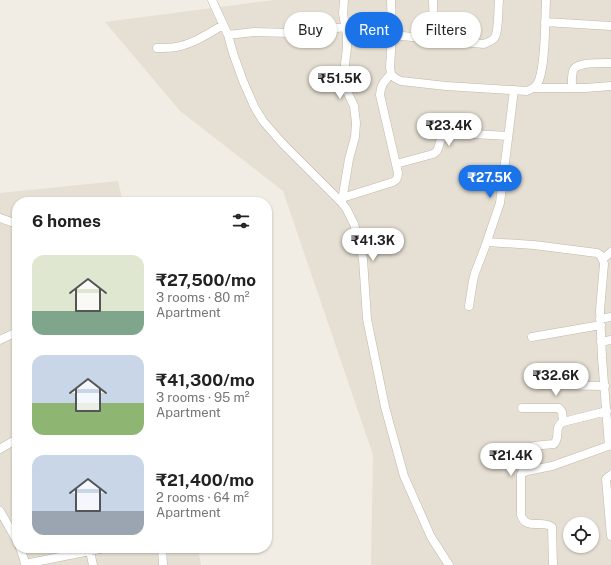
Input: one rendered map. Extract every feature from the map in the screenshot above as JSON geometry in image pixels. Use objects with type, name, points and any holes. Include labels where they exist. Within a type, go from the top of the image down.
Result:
[{"type":"street","points":[[212,0],[228,35],[243,81],[255,108],[263,121],[283,144],[342,200],[354,224],[363,259],[368,319],[385,407],[404,476],[431,537],[449,565]]},
{"type":"street","points":[[344,0],[345,20]]},
{"type":"street","points":[[391,0],[391,12]]},
{"type":"street","points":[[434,0],[434,12]]},
{"type":"street","points":[[481,44],[492,41],[495,37],[497,30],[499,0]]},
{"type":"street","points":[[534,88],[538,84],[543,69],[546,0]]},
{"type":"street","points":[[545,22],[611,26]]},
{"type":"street","points":[[157,48],[175,47],[187,44],[223,25]]},
{"type":"street","points":[[228,35],[254,32],[290,33],[345,27]]},
{"type":"street","points":[[342,200],[349,159],[355,137],[356,123],[354,106],[345,87],[347,48]]},
{"type":"street","points":[[391,48],[391,74],[401,81],[446,86],[527,91],[534,88],[611,86]]},
{"type":"street","points":[[572,88],[572,75],[573,70],[576,67],[589,64],[611,63]]},
{"type":"street","points":[[342,200],[393,182],[398,177],[380,95],[382,83],[391,74]]},
{"type":"street","points":[[469,306],[473,281],[500,203],[514,90]]},
{"type":"street","points":[[396,164],[437,152],[439,150],[440,141],[442,138],[449,135],[508,136]]},
{"type":"street","points":[[0,218],[12,222]]},
{"type":"street","points":[[487,242],[543,246],[597,253],[600,254],[604,264],[600,301],[600,322],[607,372],[605,386],[608,395],[607,411],[610,446],[552,466],[523,472]]},
{"type":"street","points":[[603,259],[611,252]]},
{"type":"street","points":[[532,337],[600,322],[611,317]]},
{"type":"street","points":[[0,340],[12,334]]},
{"type":"street","points":[[602,342],[611,340]]},
{"type":"street","points":[[541,385],[605,386]]},
{"type":"street","points":[[522,408],[559,408],[562,412],[563,422]]},
{"type":"street","points":[[552,565],[552,527],[546,524],[529,524],[524,522],[521,515],[520,478],[523,472],[521,454],[523,450],[529,447],[554,444],[557,441],[558,426],[560,423],[607,411]]},
{"type":"street","points":[[0,449],[12,442]]},
{"type":"street","points":[[611,475],[606,480],[611,536]]},
{"type":"street","points":[[0,511],[12,532]]},
{"type":"street","points":[[22,553],[25,564],[80,553]]},
{"type":"street","points":[[90,553],[93,565]]},
{"type":"street","points":[[162,553],[163,565]]},
{"type":"shaded area","points":[[274,0],[611,0],[611,565],[371,565],[373,455],[283,191],[180,111],[105,22]]},
{"type":"shaded area","points":[[118,181],[122,197],[12,197],[12,553],[199,553],[201,565],[0,565],[0,193]]}]
